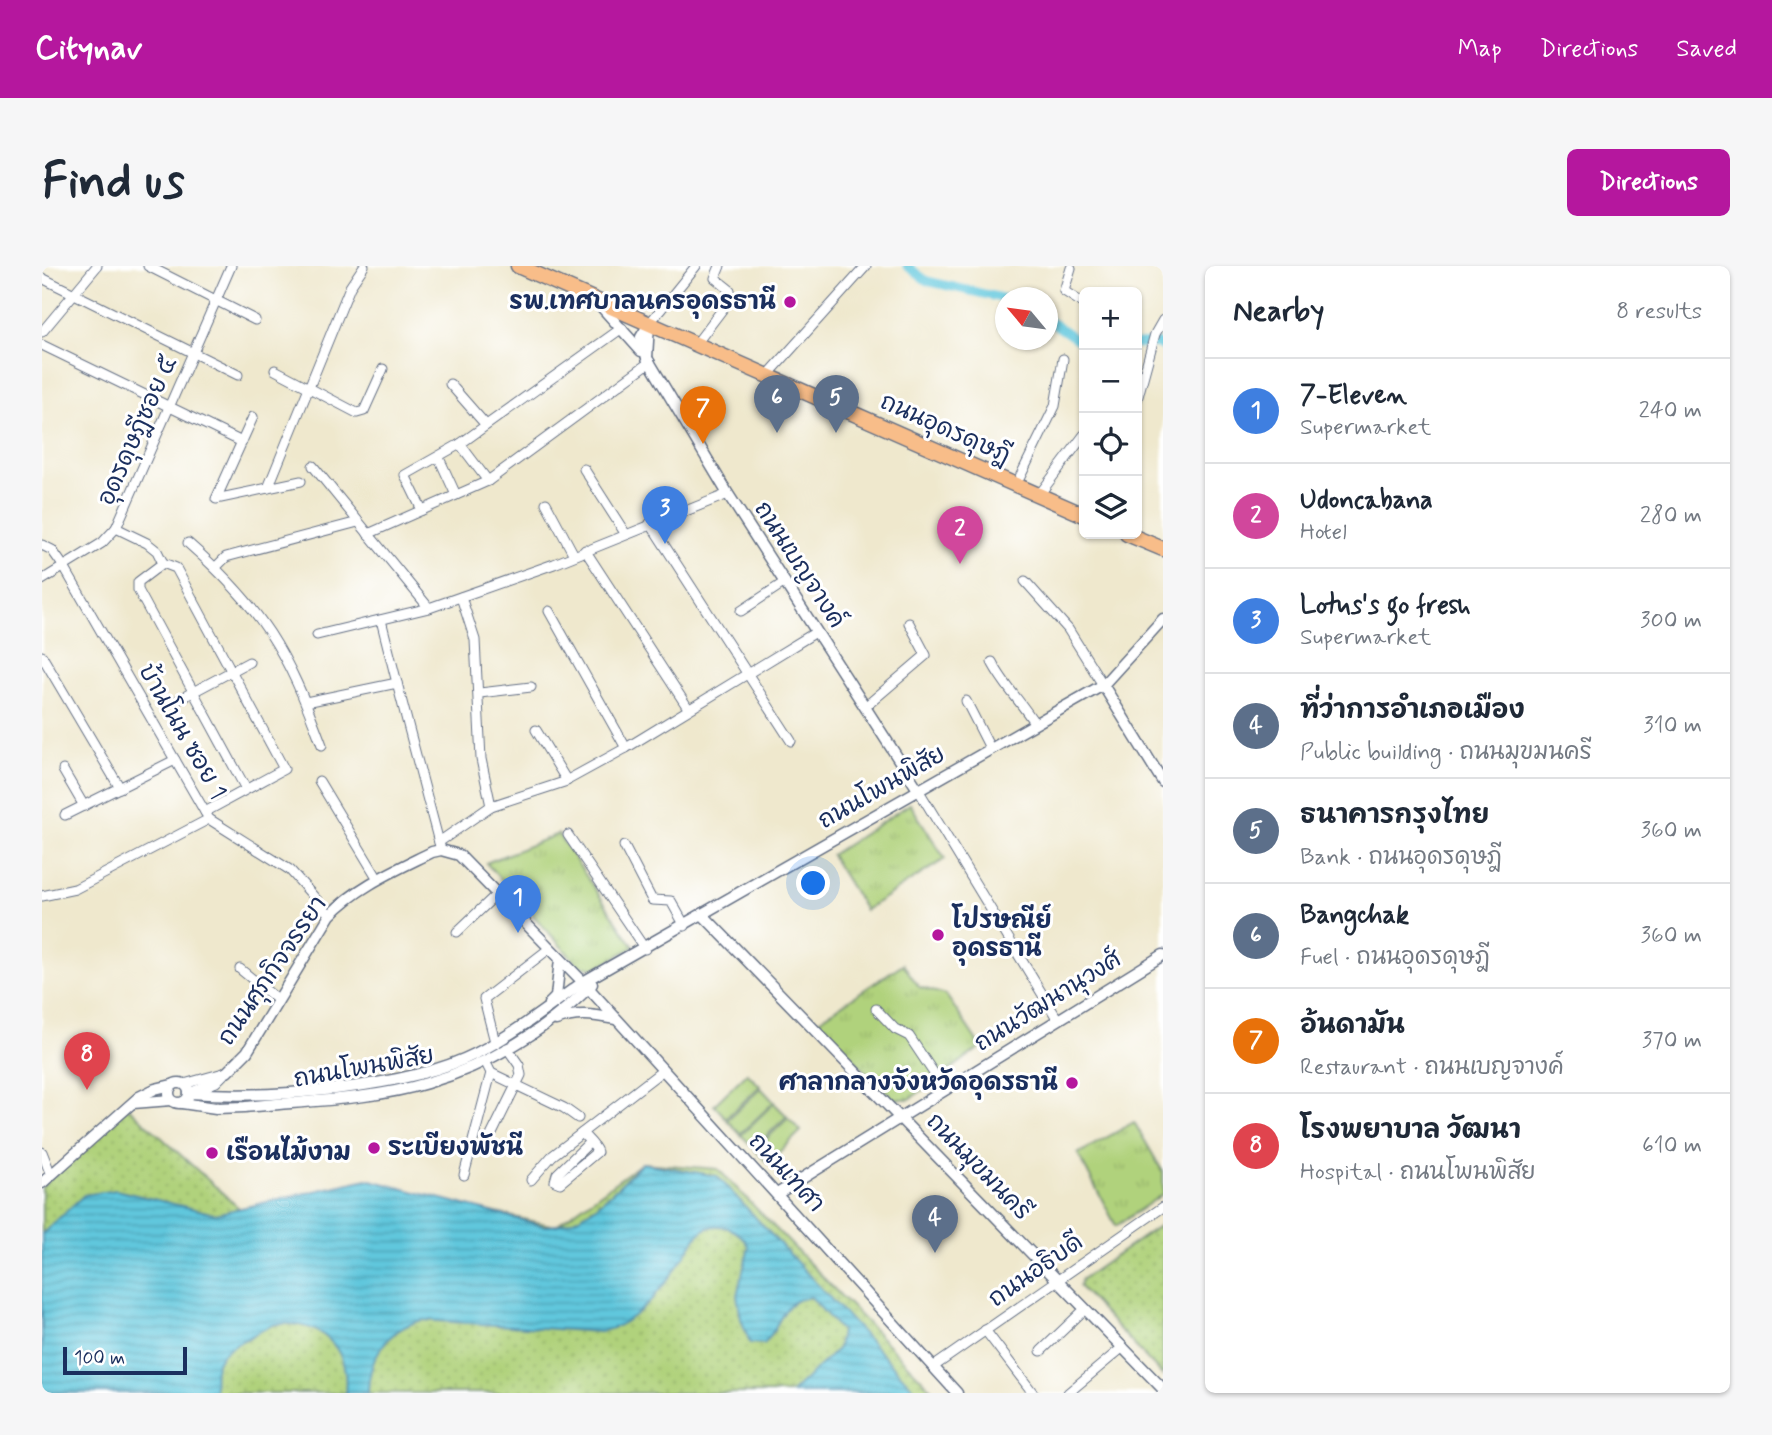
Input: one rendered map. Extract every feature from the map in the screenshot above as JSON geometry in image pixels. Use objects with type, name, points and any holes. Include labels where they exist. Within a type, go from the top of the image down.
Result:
[{"type":"main road","name":"ถนนอุดรดุษฎี","points":[[517,266],[540,270],[649,324],[1079,513]]},
{"type":"main road","points":[[1138,539],[1163,550]]},
{"type":"street","points":[[42,332],[97,266]]},
{"type":"street","points":[[148,266],[255,320]]},
{"type":"street","name":"อุดรดุษฎีซอย ๕","points":[[42,580],[102,543],[116,528],[231,266]]},
{"type":"street","points":[[268,488],[350,287],[364,266]]},
{"type":"street","points":[[368,534],[488,481],[649,360],[641,337],[696,266]]},
{"type":"street","points":[[696,344],[731,298],[730,290],[715,278],[720,266]]},
{"type":"street","points":[[767,376],[866,266]]},
{"type":"street","points":[[1069,267],[1063,291],[1079,301]]},
{"type":"street","points":[[42,278],[238,375]]},
{"type":"street","name":"ถนนเบญจางค์","points":[[596,300],[649,360],[728,494],[919,791]]},
{"type":"street","points":[[1142,383],[1163,320]]},
{"type":"street","points":[[422,510],[405,475],[460,444],[622,328]]},
{"type":"street","points":[[42,345],[242,442]]},
{"type":"street","points":[[1016,485],[1055,406],[1063,359]]},
{"type":"street","points":[[275,370],[357,413],[364,411],[383,369]]},
{"type":"street","points":[[450,384],[486,425]]},
{"type":"street","points":[[253,417],[216,499],[301,481]]},
{"type":"street","points":[[1039,495],[1079,442]]},
{"type":"street","points":[[460,444],[488,481]]},
{"type":"street","points":[[439,458],[456,495]]},
{"type":"street","points":[[313,466],[429,608]]},
{"type":"street","points":[[584,469],[625,533]]},
{"type":"street","points":[[317,635],[429,608],[585,551],[728,494]]},
{"type":"street","points":[[546,503],[574,555]]},
{"type":"street","points":[[216,567],[226,557],[358,522]]},
{"type":"street","points":[[650,523],[749,672],[790,741]]},
{"type":"street","points":[[42,897],[75,889],[284,769],[176,568],[163,563],[157,551],[147,542],[116,528]]},
{"type":"street","points":[[188,543],[244,596],[269,628],[286,656],[321,745]]},
{"type":"street","name":"บ้านโนน ซอย 1","points":[[42,545],[52,550],[64,566],[207,815],[290,870],[330,915]]},
{"type":"street","points":[[585,551],[688,708]]},
{"type":"street","points":[[163,563],[138,582],[138,590],[246,789]]},
{"type":"street","points":[[1025,580],[1068,628],[1163,782]]},
{"type":"street","points":[[741,611],[785,582]]},
{"type":"street","points":[[461,597],[475,640],[480,693],[481,759],[491,806]]},
{"type":"street","points":[[549,611],[626,748]]},
{"type":"street","name":"ถนนโพนพิสัย","points":[[134,1103],[177,1102],[216,1108],[245,1107],[377,1092],[426,1084],[485,1061],[506,1048],[604,972],[1103,685],[1163,619]]},
{"type":"street","points":[[381,620],[440,846],[459,855],[586,985]]},
{"type":"street","points":[[865,707],[926,655],[909,623]]},
{"type":"street","points":[[440,846],[491,806],[567,780],[626,748],[816,632]]},
{"type":"street","points":[[42,656],[120,788]]},
{"type":"street","points":[[178,700],[249,662]]},
{"type":"street","points":[[992,662],[1035,724]]},
{"type":"street","points":[[306,702],[397,683]]},
{"type":"street","points":[[480,693],[531,687]]},
{"type":"street","points":[[966,701],[991,750]]},
{"type":"street","points":[[536,730],[567,780]]},
{"type":"street","points":[[65,815],[176,761]]},
{"type":"street","points":[[63,770],[83,806]]},
{"type":"street","points":[[319,781],[378,878]]},
{"type":"street","points":[[919,791],[1058,1020]]},
{"type":"street","points":[[568,835],[645,949]]},
{"type":"street","name":"ถนนศุภกิจจรรยา","points":[[182,1088],[216,1082],[247,1052],[330,915],[341,903],[378,878],[440,846]]},
{"type":"street","points":[[624,846],[652,900],[671,901],[685,926]]},
{"type":"street","points":[[457,932],[498,893]]},
{"type":"street","name":"ถนนมุขมนครี","points":[[703,915],[1163,1389]]},
{"type":"street","points":[[495,1042],[484,999],[550,948]]},
{"type":"street","name":"ถนนวัฒนานุวงศ์","points":[[776,1194],[1163,955]]},
{"type":"street","points":[[545,1017],[556,997],[560,959]]},
{"type":"street","points":[[240,969],[278,1000]]},
{"type":"street","name":"ถนนเทศา","points":[[586,985],[957,1393]]},
{"type":"street","points":[[876,1009],[895,1029],[909,1036],[945,1090]]},
{"type":"street","points":[[545,1017],[589,1014],[615,1019]]},
{"type":"street","name":"ถนนโพนพิสัย","points":[[46,1179],[155,1088],[182,1088],[215,1095],[247,1096],[321,1089],[425,1073],[477,1053],[545,1017]]},
{"type":"street","points":[[484,1150],[517,1085],[521,1070],[506,1048]]},
{"type":"street","points":[[485,1061],[491,1073],[578,1118]]},
{"type":"street","points":[[531,1180],[552,1156],[662,1071]]},
{"type":"street","name":"ถนนศุภกิจจรรยา","points":[[182,1088],[227,1072]]},
{"type":"street","points":[[464,1175],[491,1073]]},
{"type":"street","name":"ถนนศุภกิจจรรยา","points":[[215,1095],[216,1082]]},
{"type":"street","points":[[182,1088],[177,1102],[169,1093],[182,1088]]},
{"type":"street","points":[[582,1133],[590,1142],[597,1152],[560,1183],[555,1181],[557,1174],[590,1142]]},
{"type":"street","points":[[42,1152],[46,1179]]},
{"type":"street","name":"ถนนอธิบดี","points":[[933,1367],[1163,1208]]},
{"type":"street","points":[[1041,1351],[1085,1308]]},
{"type":"street","points":[[985,1331],[1033,1393]]},
{"type":"street","points":[[1068,1393],[1122,1347]]},
{"type":"green space","points":[[910,804],[945,859],[865,910],[831,855]]},
{"type":"green space","points":[[558,834],[634,947],[596,968],[578,965],[486,863]]},
{"type":"green space","points":[[903,964],[919,987],[946,995],[981,1047],[910,1099],[894,1099],[816,1022]]},
{"type":"green space","points":[[747,1073],[760,1086],[726,1118],[714,1105]]},
{"type":"green space","points":[[761,1088],[774,1102],[740,1134],[727,1120]]},
{"type":"green space","points":[[774,1103],[787,1116],[754,1148],[741,1135]]},
{"type":"green space","points":[[128,1107],[240,1209],[356,1182],[555,1226],[642,1163],[718,1169],[935,1393],[42,1393],[42,1187]]},
{"type":"green space","points":[[788,1118],[801,1131],[768,1163],[755,1150]]},
{"type":"green space","points":[[1134,1122],[1163,1172],[1163,1194],[1116,1226],[1078,1154]]},
{"type":"green space","points":[[1163,1223],[1163,1376],[1079,1286],[1081,1280]]},
{"type":"water","points":[[642,1163],[717,1176],[918,1393],[791,1393],[838,1348],[841,1331],[811,1297],[801,1299],[787,1308],[764,1344],[750,1343],[741,1319],[737,1295],[749,1247],[734,1231],[714,1226],[700,1233],[649,1302],[638,1313],[613,1328],[599,1332],[423,1320],[399,1330],[382,1346],[372,1367],[368,1393],[345,1393],[343,1363],[330,1340],[307,1327],[277,1324],[224,1352],[215,1369],[215,1393],[42,1393],[42,1234],[84,1195],[116,1190],[215,1214],[367,1179],[544,1226],[559,1225],[572,1220],[598,1205]]},
{"type":"waterway","points":[[907,266],[927,281],[995,296]]},
{"type":"waterway","points":[[1058,327],[1079,341]]},
{"type":"waterway","points":[[1142,344],[1156,343],[1163,347]]},
{"type":"place","name":"รพ.เทศบาลนครอุดรธานี","points":[[790,302]]},
{"type":"place","name":"Bangchak","points":[[777,433]]},
{"type":"place","name":"ธนาคารกรุงไทย","points":[[836,433]]},
{"type":"place","name":"อ้นดามัน","points":[[703,444]]},
{"type":"place","name":"Lotus's go fresh","points":[[665,544]]},
{"type":"place","name":"Udoncabana","points":[[960,564]]},
{"type":"place","name":"7-Eleven","points":[[518,933]]},
{"type":"place","name":"โปรษณีย์ อุดรธานี","points":[[938,935]]},
{"type":"place","name":"ศาลากลางจังหวัดอุดรธานี","points":[[1072,1083]]},
{"type":"place","name":"โรงพยาบาล วัฒนา","points":[[87,1090]]},
{"type":"place","name":"ระเบียงพัชนี","points":[[374,1148]]},
{"type":"place","name":"เรือนไม้งาม","points":[[212,1153]]},
{"type":"place","name":"ที่ว่าการอำเภอเมือง","points":[[935,1253]]}]
